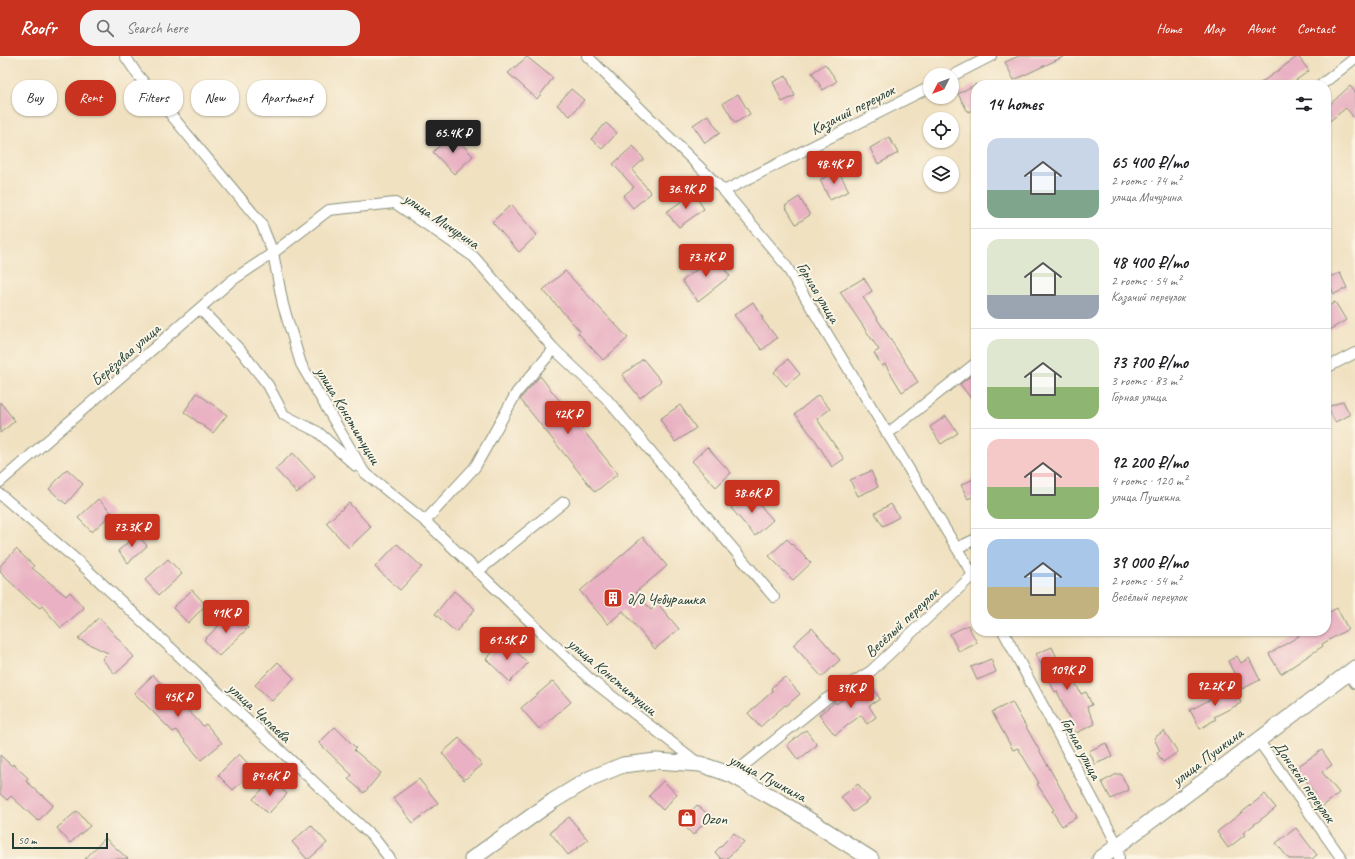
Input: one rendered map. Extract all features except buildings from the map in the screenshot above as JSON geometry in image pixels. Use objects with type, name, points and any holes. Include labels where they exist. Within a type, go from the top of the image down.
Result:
[{"type":"main road","name":"улица Пушкина","points":[[1100,859],[1118,853],[1258,740],[1353,675]]},
{"type":"main road","name":"улица Пушкина","points":[[472,859],[553,801],[591,778],[623,765],[650,762],[700,764],[732,775],[784,804],[871,859]]},
{"type":"street","points":[[125,56],[136,74],[261,223],[273,253]]},
{"type":"street","name":"Горная улица","points":[[587,56],[724,191],[785,264],[971,573]]},
{"type":"street","points":[[959,72],[991,56]]},
{"type":"street","points":[[1327,80],[1355,58]]},
{"type":"street","name":"Казачий переулок","points":[[724,191],[923,91]]},
{"type":"street","name":"улица Мичурина","points":[[273,253],[329,210],[395,204],[474,257],[554,349],[605,398],[774,597]]},
{"type":"street","name":"Берёзовая улица","points":[[0,482],[231,281],[273,253]]},
{"type":"street","name":"улица Конституции","points":[[273,253],[283,306],[301,364],[364,472],[425,521],[590,679],[700,764]]},
{"type":"street","points":[[200,309],[242,352],[268,386],[284,415],[318,432],[364,472]]},
{"type":"street","points":[[425,521],[475,467],[517,392],[554,349]]},
{"type":"street","points":[[1331,365],[1355,353]]},
{"type":"street","points":[[887,434],[971,367]]},
{"type":"street","name":"улица Чапаева","points":[[0,494],[80,563],[374,838],[390,859]]},
{"type":"street","points":[[478,572],[564,502]]},
{"type":"street","points":[[957,548],[971,541]]},
{"type":"street","name":"Весёлый переулок","points":[[732,775],[826,699],[871,671],[971,581]]},
{"type":"street","name":"Горная улица","points":[[1006,636],[1118,853]]},
{"type":"street","name":"Донской переулок","points":[[1258,740],[1342,859]]},
{"type":"place","name":"д/д Чебурашка","points":[[613,598]]},
{"type":"place","name":"Ozon","points":[[687,818]]}]
